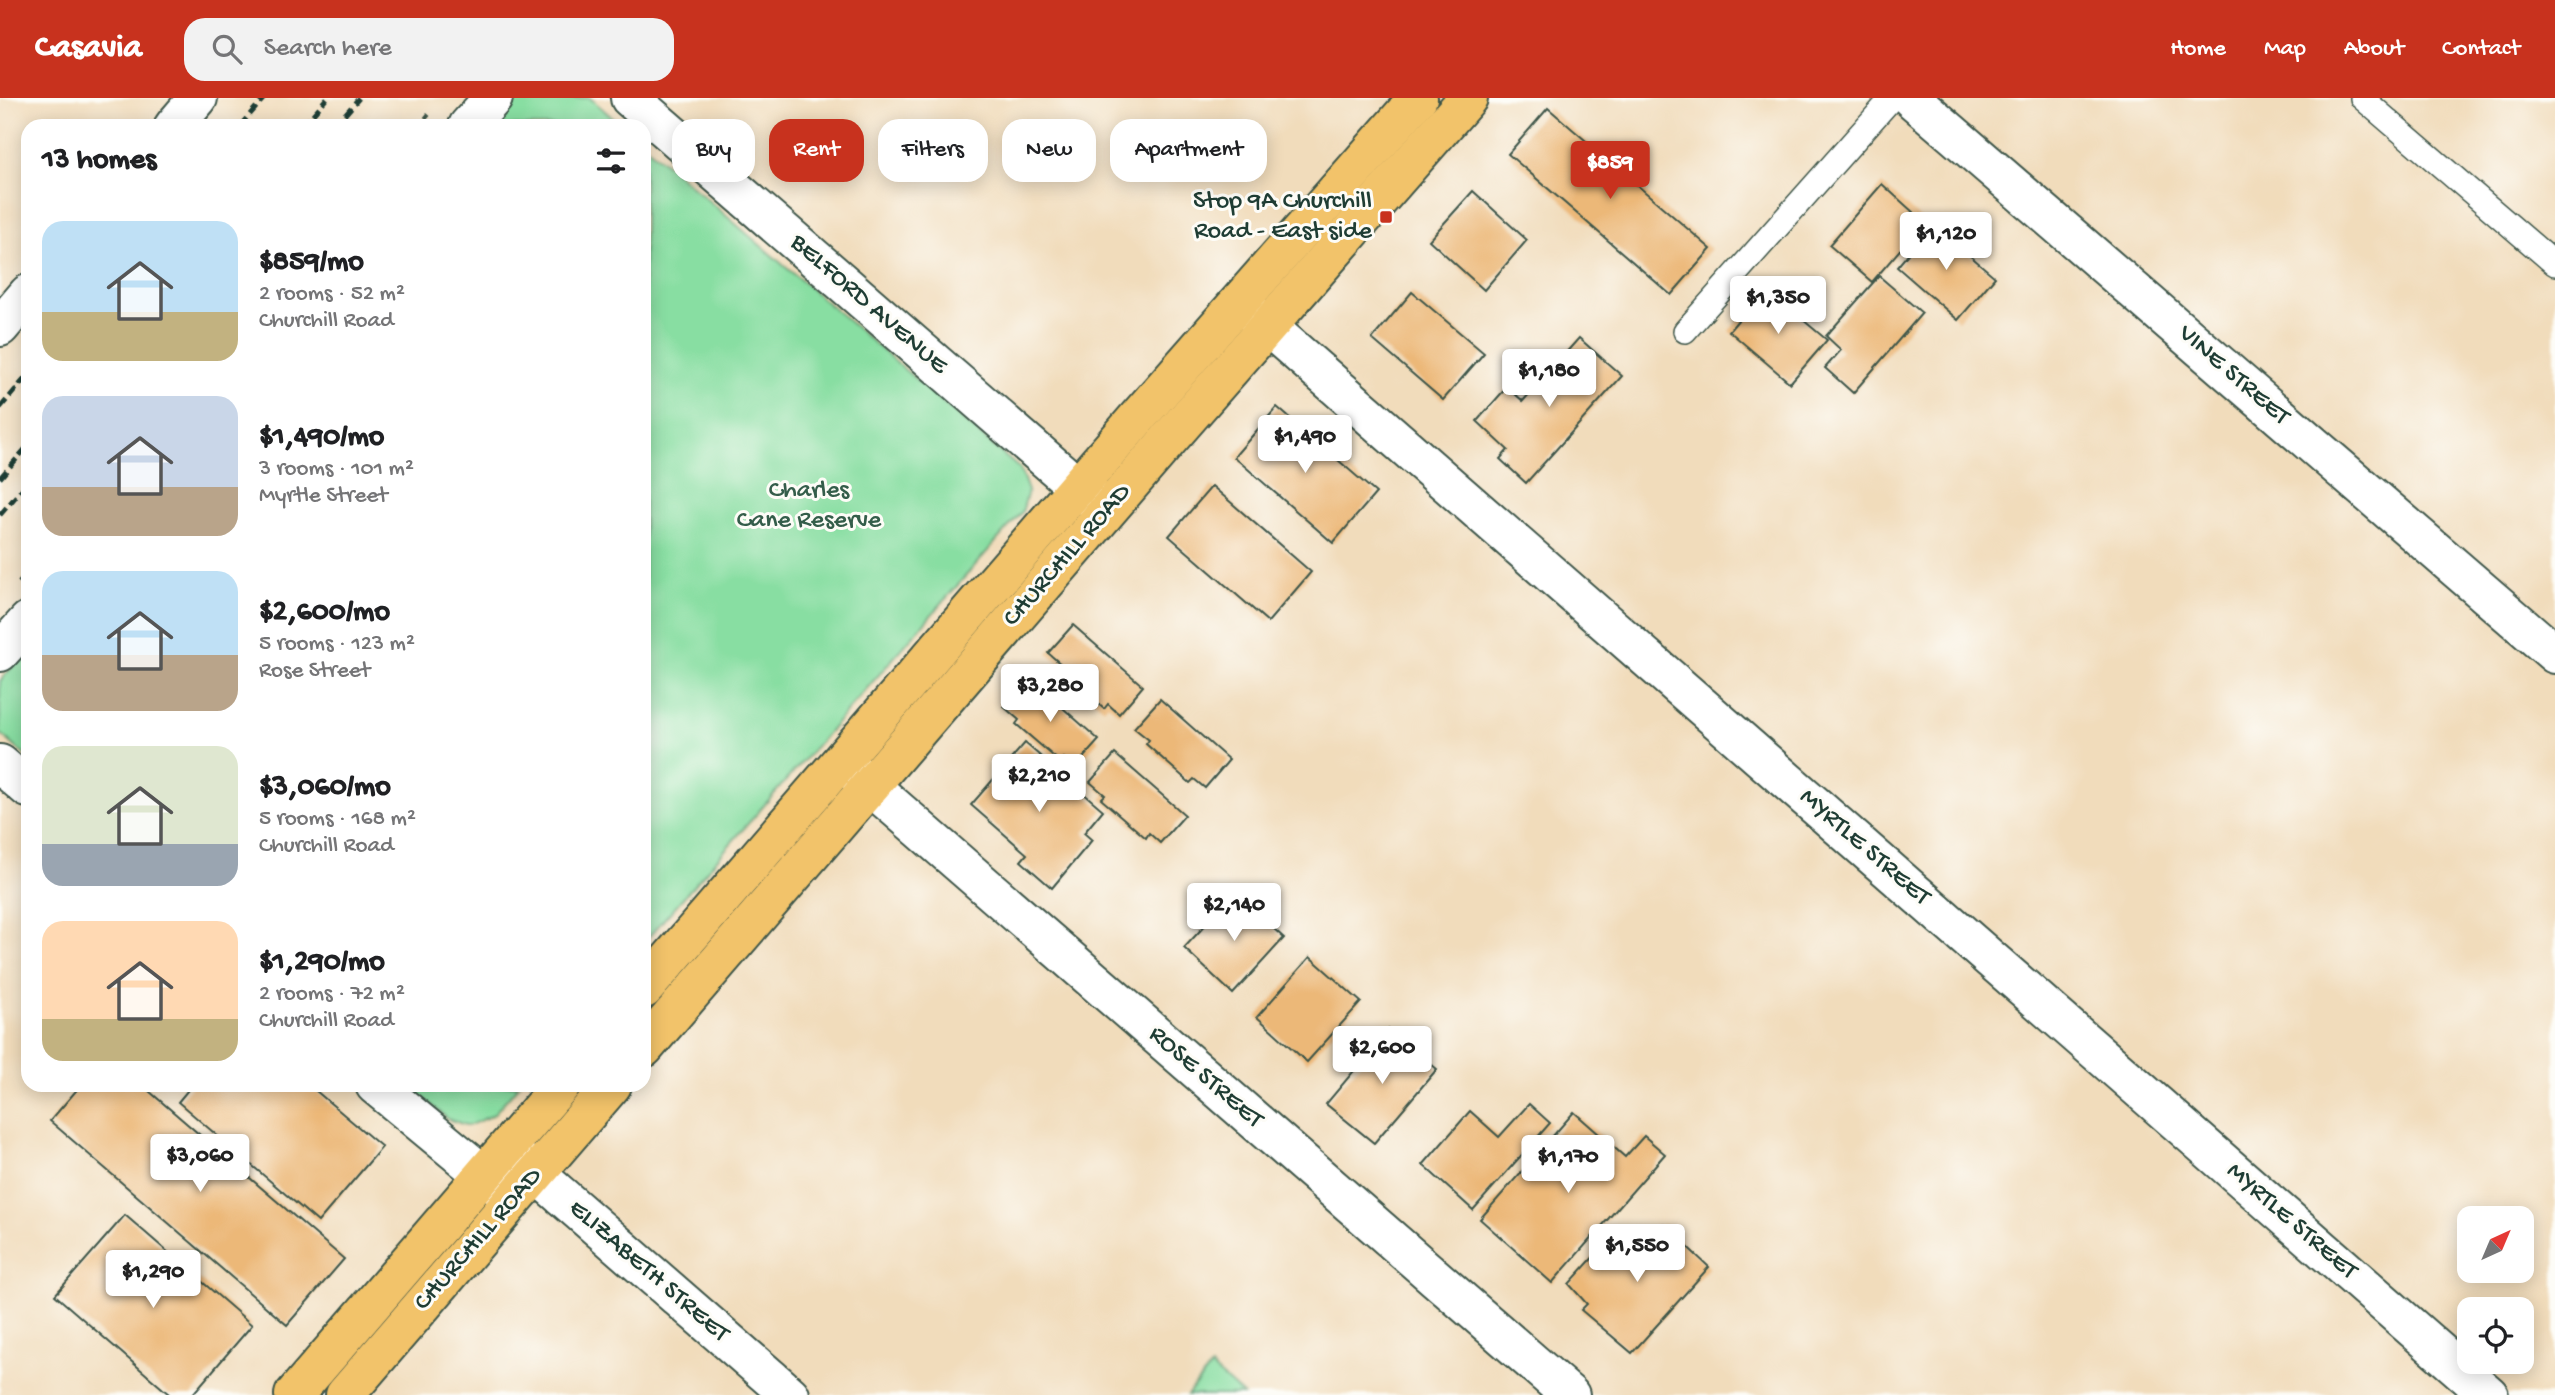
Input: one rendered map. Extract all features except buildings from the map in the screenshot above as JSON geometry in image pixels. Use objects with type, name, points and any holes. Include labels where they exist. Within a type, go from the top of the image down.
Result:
[{"type":"main road","name":"CHURCHILL ROAD","points":[[651,981],[1077,487],[1418,98]]},
{"type":"main road","name":"CHURCHILL ROAD","points":[[651,1040],[869,785],[1468,98]]},
{"type":"main road","name":"CHURCHILL ROAD","points":[[294,1395],[555,1092]]},
{"type":"main road","name":"CHURCHILL ROAD","points":[[345,1395],[606,1092]]},
{"type":"street","points":[[180,119],[198,98]]},
{"type":"street","points":[[474,119],[492,98]]},
{"type":"street","name":"BELFORD AVENUE","points":[[631,98],[1106,512]]},
{"type":"street","name":"VINE STREET","points":[[1911,98],[2555,654]]},
{"type":"street","name":"MYRTLE STREET","points":[[1239,301],[2489,1395]]},
{"type":"street","points":[[0,652],[21,629]]},
{"type":"street","name":"ROSE STREET","points":[[841,761],[1570,1395]]},
{"type":"street","points":[[0,764],[21,782]]},
{"type":"street","name":"ELIZABETH STREET","points":[[383,1092],[451,1150],[496,1162],[525,1188],[790,1395]]},
{"type":"lane","points":[[1685,331],[1892,98]]},
{"type":"lane","points":[[2362,98],[2555,264]]},
{"type":"green space","points":[[512,98],[590,98],[614,119],[493,119]]},
{"type":"green space","name":"Charles Cane Reserve","points":[[651,151],[672,169],[672,182],[687,182],[1020,469],[1028,491],[1022,512],[651,934]]},
{"type":"green space","points":[[21,657],[21,752],[0,733],[0,681]]},
{"type":"green space","points":[[416,1092],[513,1092],[493,1115],[468,1126],[448,1119]]},
{"type":"green space","points":[[1211,1367],[1243,1395],[1187,1395]]},
{"type":"railway","points":[[246,119],[264,98]]},
{"type":"railway","points":[[309,119],[327,98]]},
{"type":"railway","points":[[341,119],[359,98]]},
{"type":"railway","points":[[0,408],[21,383]]},
{"type":"railway","points":[[0,478],[21,454]]},
{"type":"railway","points":[[0,515],[21,490]]},
{"type":"place","name":"Stop 9A Churchill Road - East side","points":[[1386,217]]}]
